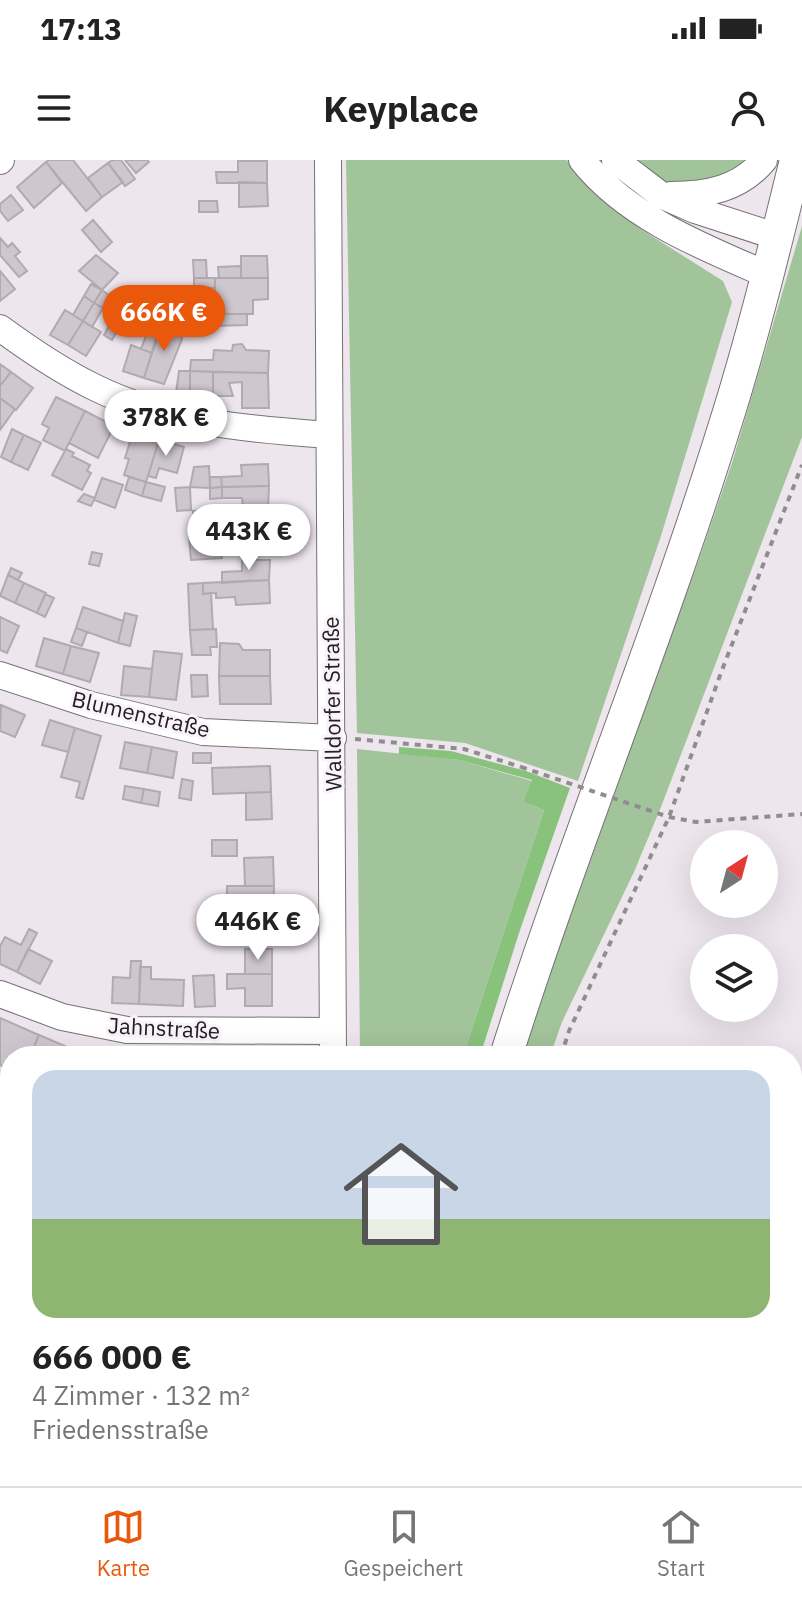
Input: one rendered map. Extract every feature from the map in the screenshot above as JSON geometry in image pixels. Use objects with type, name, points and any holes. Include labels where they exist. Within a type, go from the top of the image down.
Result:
[{"type":"main road","points":[[509,1046],[724,428],[768,275],[796,160]]},
{"type":"street","name":"Walldorfer Straße","points":[[328,160],[333,1044]]},
{"type":"street","points":[[582,160],[593,174],[631,204],[679,234],[768,275]]},
{"type":"street","points":[[615,160],[661,195],[695,210],[778,237]]},
{"type":"street","points":[[661,195],[698,195],[729,188],[754,172],[764,160]]},
{"type":"street","points":[[0,328],[32,352],[95,388],[141,405],[188,419],[245,429],[328,435]]},
{"type":"street","name":"Blumenstraße","points":[[0,675],[91,705],[203,732],[333,738]]},
{"type":"street","name":"Jahnstraße","points":[[0,994],[62,1017],[127,1030],[333,1044]]},
{"type":"path","points":[[564,1046],[669,817],[802,465]]},
{"type":"path","points":[[333,738],[464,749],[669,817],[696,822],[802,814]]},
{"type":"green space","points":[[346,160],[567,160],[580,177],[639,228],[723,281],[732,302],[661,536],[578,781],[465,743],[357,733]]},
{"type":"green space","points":[[619,160],[748,160],[727,180],[653,185]]},
{"type":"green space","points":[[802,226],[802,437],[634,872],[554,1046],[523,1046],[699,559],[732,463]]},
{"type":"green space","points":[[399,747],[451,751],[526,771],[570,788],[483,1046],[466,1046],[544,810],[523,802],[532,780],[459,760],[399,754]]},
{"type":"green space","points":[[357,749],[459,760],[532,781],[523,802],[544,810],[466,1046],[360,1046]]},
{"type":"building","points":[[73,160],[102,197],[86,211],[46,162]]},
{"type":"building","points":[[121,160],[135,179],[125,186],[108,163]]},
{"type":"building","points":[[125,160],[147,160],[149,162],[136,173]]},
{"type":"building","points":[[238,161],[267,161],[267,183],[217,183],[216,172],[238,172]]},
{"type":"building","points":[[46,162],[62,183],[34,208],[17,187]]},
{"type":"building","points":[[108,163],[123,182],[102,197],[88,178]]},
{"type":"building","points":[[239,182],[267,183],[268,206],[239,207]]},
{"type":"building","points":[[11,195],[23,210],[8,221],[0,211],[0,204]]},
{"type":"building","points":[[199,201],[217,201],[218,212],[199,212]]},
{"type":"building","points":[[93,220],[112,242],[101,252],[82,230]]},
{"type":"building","points":[[0,238],[8,247],[12,243],[20,252],[15,256],[27,271],[19,277],[0,255]]},
{"type":"building","points":[[96,255],[118,273],[102,290],[79,271]]},
{"type":"building","points":[[241,256],[267,256],[268,278],[241,278]]},
{"type":"building","points":[[193,260],[206,260],[207,278],[194,278]]},
{"type":"building","points":[[241,266],[241,278],[219,278],[218,267]]},
{"type":"building","points":[[0,271],[15,289],[0,301]]},
{"type":"building","points":[[194,278],[215,278],[215,288],[194,288]]},
{"type":"building","points":[[215,278],[268,278],[268,299],[253,300],[253,314],[215,314]]},
{"type":"building","points":[[91,284],[102,290],[94,303],[84,296]]},
{"type":"building","points":[[102,290],[110,296],[103,308],[94,303]]},
{"type":"building","points":[[84,296],[94,303],[83,321],[73,315]]},
{"type":"building","points":[[138,302],[163,312],[160,332],[131,320]]},
{"type":"building","points":[[94,303],[103,308],[92,327],[83,321]]},
{"type":"building","points":[[65,310],[83,321],[68,345],[50,335]]},
{"type":"building","points":[[215,314],[215,326],[191,326],[191,315]]},
{"type":"building","points":[[215,314],[247,314],[247,325],[215,326]]},
{"type":"building","points":[[115,315],[123,320],[112,340],[104,335]]},
{"type":"building","points":[[83,321],[101,332],[86,356],[68,345]]},
{"type":"building","points":[[161,323],[181,329],[182,339],[164,384],[144,378]]},
{"type":"building","points":[[149,328],[160,332],[152,353],[141,349]]},
{"type":"building","points":[[242,344],[246,350],[269,351],[268,373],[190,371],[191,360],[213,360],[214,350],[232,351],[233,345]]},
{"type":"building","points":[[131,345],[152,353],[144,378],[123,371]]},
{"type":"building","points":[[0,364],[11,372],[0,386]]},
{"type":"building","points":[[179,371],[190,371],[190,396],[176,393]]},
{"type":"building","points":[[190,371],[213,372],[213,396],[190,396]]},
{"type":"building","points":[[11,372],[33,388],[16,410],[0,398],[0,386]]},
{"type":"building","points":[[213,372],[268,373],[269,408],[242,408],[242,382],[229,383],[233,396],[213,396]]},
{"type":"building","points":[[56,397],[85,411],[65,451],[43,440],[49,428],[42,424]]},
{"type":"building","points":[[0,398],[15,409],[0,430]]},
{"type":"building","points":[[85,411],[114,426],[98,458],[69,443]]},
{"type":"building","points":[[12,429],[24,435],[11,462],[1,457]]},
{"type":"building","points":[[133,432],[159,440],[146,482],[124,475],[129,459],[125,458]]},
{"type":"building","points":[[24,435],[41,443],[28,470],[11,462]]},
{"type":"building","points":[[159,440],[184,447],[177,473],[159,468],[156,478],[148,476]]},
{"type":"building","points":[[66,449],[74,453],[72,456],[90,465],[87,471],[91,473],[82,490],[52,475]]},
{"type":"building","points":[[268,464],[269,486],[222,487],[221,477],[242,476],[241,465]]},
{"type":"building","points":[[209,466],[210,488],[190,487],[194,467]]},
{"type":"building","points":[[129,477],[146,482],[142,496],[125,490]]},
{"type":"building","points":[[210,477],[221,477],[222,487],[210,488]]},
{"type":"building","points":[[102,478],[123,485],[115,508],[94,500]]},
{"type":"building","points":[[146,482],[165,487],[161,501],[142,496]]},
{"type":"building","points":[[269,486],[268,508],[243,509],[242,498],[222,498],[222,487]]},
{"type":"building","points":[[190,487],[191,510],[177,511],[175,488]]},
{"type":"building","points":[[222,487],[222,498],[210,499],[210,488]]},
{"type":"building","points":[[84,494],[95,498],[91,506],[78,501]]},
{"type":"building","points":[[212,510],[213,521],[194,522],[193,511]]},
{"type":"building","points":[[220,534],[222,558],[191,560],[189,536]]},
{"type":"building","points":[[92,552],[102,554],[99,566],[89,564]]},
{"type":"building","points":[[242,560],[270,560],[269,580],[222,583],[222,572],[242,571]]},
{"type":"building","points":[[11,568],[22,573],[18,580],[8,575]]},
{"type":"building","points":[[8,575],[24,583],[15,603],[0,596]]},
{"type":"building","points":[[269,580],[270,603],[236,605],[235,597],[216,598],[216,593],[203,594],[203,583]]},
{"type":"building","points":[[24,583],[46,593],[37,613],[15,603]]},
{"type":"building","points":[[203,583],[203,594],[211,593],[213,629],[190,630],[188,584]]},
{"type":"building","points":[[45,594],[54,598],[45,617],[37,613]]},
{"type":"building","points":[[83,607],[123,621],[118,643],[76,628]]},
{"type":"building","points":[[125,613],[137,616],[130,646],[118,643]]},
{"type":"building","points":[[0,617],[19,626],[7,653],[0,650]]},
{"type":"building","points":[[76,628],[87,632],[82,646],[71,642]]},
{"type":"building","points":[[216,629],[217,647],[210,647],[211,655],[192,655],[190,630]]},
{"type":"building","points":[[44,638],[71,646],[63,674],[36,666]]},
{"type":"building","points":[[220,643],[239,644],[243,650],[270,650],[270,676],[219,676]]},
{"type":"building","points":[[71,646],[99,653],[90,682],[63,674]]},
{"type":"building","points":[[154,651],[182,654],[176,700],[149,697]]},
{"type":"building","points":[[124,666],[152,669],[149,697],[121,695]]},
{"type":"building","points":[[191,675],[207,675],[208,696],[192,697]]},
{"type":"building","points":[[219,676],[270,676],[271,704],[220,704]]},
{"type":"building","points":[[1,705],[25,715],[15,737],[0,731]]},
{"type":"building","points":[[50,720],[75,728],[68,752],[42,745]]},
{"type":"building","points":[[75,728],[101,736],[83,799],[76,797],[80,782],[61,777]]},
{"type":"building","points":[[125,742],[152,747],[147,773],[120,768]]},
{"type":"building","points":[[152,747],[177,752],[173,778],[147,773]]},
{"type":"building","points":[[193,753],[211,753],[211,763],[193,763]]},
{"type":"building","points":[[270,766],[271,792],[213,794],[212,768]]},
{"type":"building","points":[[182,779],[193,781],[191,800],[179,798]]},
{"type":"building","points":[[125,786],[144,789],[141,803],[123,799]]},
{"type":"building","points":[[144,789],[160,792],[158,806],[141,803]]},
{"type":"building","points":[[271,792],[272,819],[246,820],[246,793]]},
{"type":"building","points":[[212,840],[237,840],[237,856],[212,856]]},
{"type":"building","points":[[273,857],[274,886],[245,886],[244,858]]},
{"type":"building","points":[[227,886],[274,886],[273,921],[244,921],[244,900],[227,900]]},
{"type":"building","points":[[222,920],[240,920],[240,929],[223,930]]},
{"type":"building","points":[[29,929],[37,933],[17,972],[0,964],[0,946],[5,937],[21,945]]},
{"type":"building","points":[[28,949],[52,961],[40,984],[17,972]]},
{"type":"building","points":[[245,949],[272,949],[272,974],[245,974]]},
{"type":"building","points":[[131,961],[141,961],[139,1004],[112,1003],[113,977],[130,978]]},
{"type":"building","points":[[140,967],[151,967],[151,979],[184,980],[183,1006],[139,1004]]},
{"type":"building","points":[[227,974],[272,974],[272,1006],[245,1006],[245,988],[227,989]]},
{"type":"building","points":[[214,975],[215,1006],[195,1007],[193,976]]},
{"type":"building","points":[[0,1018],[39,1035],[34,1046],[0,1046]]},
{"type":"building","points":[[39,1035],[65,1046],[34,1046]]}]
